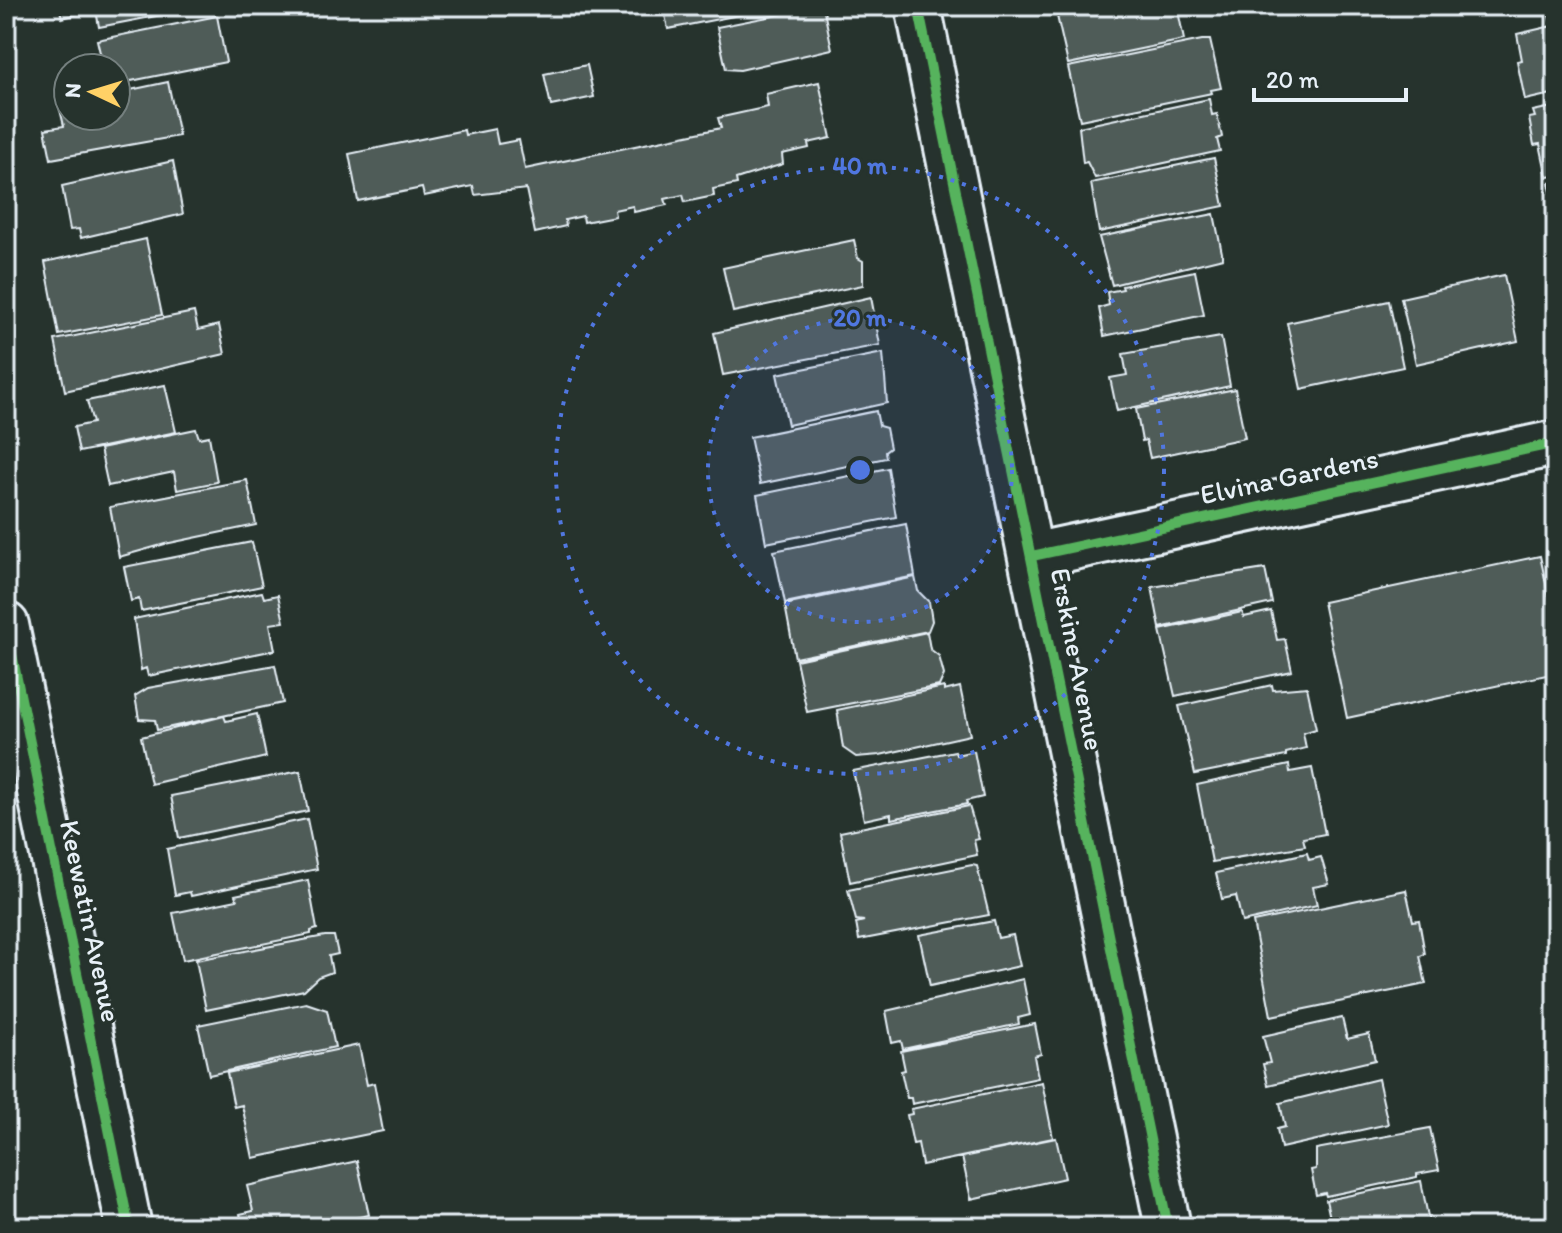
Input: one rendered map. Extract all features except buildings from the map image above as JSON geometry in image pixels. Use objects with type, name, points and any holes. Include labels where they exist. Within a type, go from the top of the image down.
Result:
[{"type":"street","name":"Erskine Avenue","points":[[918,6],[1168,1227]]},
{"type":"street","name":"Elvina Gardens","points":[[1032,556],[1556,443]]},
{"type":"street","name":"Keewatin Avenue","points":[[6,625],[129,1227]]},
{"type":"cycle path","points":[[918,6],[1168,1227]]},
{"type":"cycle path","points":[[1032,556],[1556,443]]},
{"type":"cycle path","points":[[6,625],[129,1227]]}]
